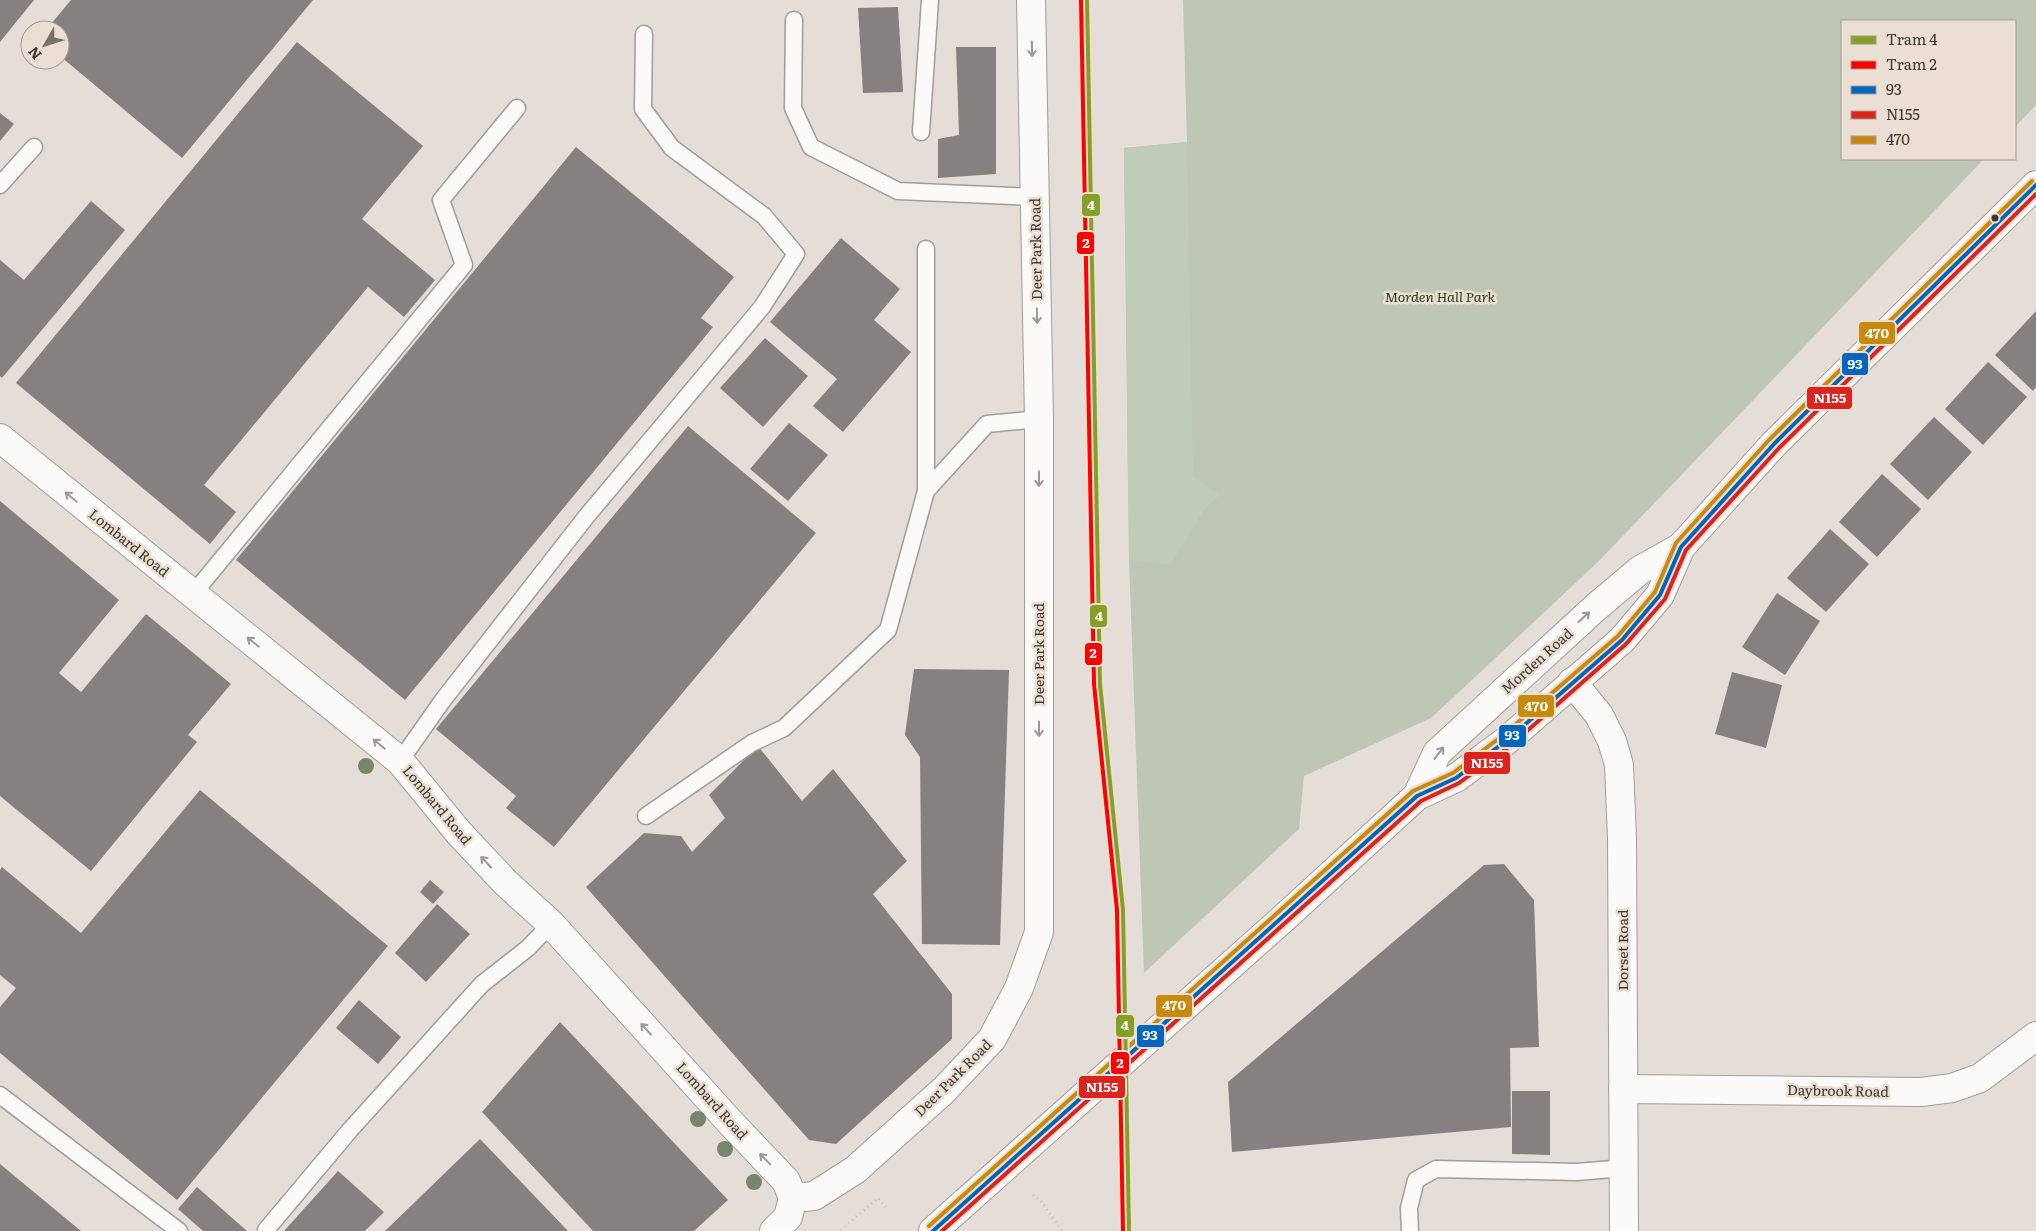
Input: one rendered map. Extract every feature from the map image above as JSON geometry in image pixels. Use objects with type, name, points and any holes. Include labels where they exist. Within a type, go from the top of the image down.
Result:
[{"type":"main road","name":"Deer Park Road","points":[[793,1198],[814,1196],[855,1170],[944,1090],[992,1039],[1019,988],[1039,932],[1039,419],[1031,0]]},
{"type":"main road","name":"Morden Road","points":[[1417,796],[1437,753],[1633,577],[1681,547],[1774,444],[2036,185]]},
{"type":"main road","name":"Lombard Road","points":[[0,438],[400,760],[459,833],[505,882],[551,924],[729,1121],[786,1181],[793,1198]]},
{"type":"main road","name":"Morden Road","points":[[933,1231],[1417,796],[1456,778],[1506,741],[1622,640],[1660,594],[1681,547]]},
{"type":"main road","name":"Dorset Road","points":[[1572,682],[1599,715],[1612,741],[1619,765],[1622,838],[1624,1231]]},
{"type":"main road","name":"Daybrook Road","points":[[1623,1088],[1921,1092],[1952,1088],[1980,1078],[2036,1036]]},
{"type":"main road","points":[[774,1231],[788,1217],[793,1198]]},
{"type":"lane","points":[[921,132],[930,0]]},
{"type":"lane","points":[[794,20],[793,108],[811,147],[898,191],[1035,197]]},
{"type":"lane","points":[[400,760],[443,700],[586,517],[762,307],[796,254],[764,216],[672,148],[643,109],[644,34]]},
{"type":"lane","points":[[193,594],[464,265],[441,200],[516,108]]},
{"type":"lane","points":[[0,185],[34,147]]},
{"type":"lane","points":[[646,816],[752,743],[784,728],[888,630],[926,491],[926,249]]},
{"type":"lane","points":[[926,491],[987,424],[1039,419]]},
{"type":"lane","points":[[266,1230],[350,1130],[482,984],[528,948],[551,924]]},
{"type":"lane","points":[[0,1094],[179,1231]]},
{"type":"lane","points":[[1410,1231],[1409,1208],[1416,1180],[1436,1169],[1578,1172],[1624,1168]]},
{"type":"path","points":[[1199,0],[1206,268],[1207,471],[1418,657],[1477,716]]},
{"type":"path","points":[[1389,0],[1385,153],[1375,225],[1367,312],[1371,388],[1386,522],[1400,577],[1406,632],[1418,657]]},
{"type":"path","points":[[1613,0],[1627,12],[1675,65],[1717,81],[1766,81]]},
{"type":"path","points":[[1385,153],[1399,193],[1436,231],[1537,276],[1603,278],[1625,268],[1660,240],[1696,192],[1766,81],[1797,46],[1848,0]]},
{"type":"path","points":[[1400,577],[1438,505],[1467,471],[1525,435],[1545,412],[1607,297],[1625,268]]},
{"type":"path","points":[[1382,480],[1396,499],[1411,510],[1430,511],[1438,505]]},
{"type":"path","points":[[1033,1194],[1040,1200],[1062,1231]]},
{"type":"path","points":[[841,1230],[878,1198],[888,1210]]},
{"type":"green space","name":"Morden Hall Park","points":[[1183,0],[2036,0],[2036,105],[2016,126],[2016,20],[1841,20],[1841,160],[1983,160],[1599,561],[1431,718],[1304,776],[1299,829],[1144,973],[1129,560],[1124,148],[1187,142]]},
{"type":"green space","points":[[1187,142],[1193,477],[1220,495],[1204,510],[1171,564],[1129,560],[1124,148]]},
{"type":"building","points":[[0,0],[34,0],[0,42]]},
{"type":"building","points":[[71,0],[313,0],[182,158],[70,64],[70,20],[54,20]]},
{"type":"building","points":[[898,7],[903,92],[863,93],[858,8]]},
{"type":"building","points":[[297,42],[423,146],[362,219],[435,280],[404,317],[368,287],[204,485],[236,512],[210,544],[16,383]]},
{"type":"building","points":[[956,47],[996,47],[996,174],[938,178],[938,139],[959,135]]},
{"type":"building","points":[[0,113],[14,124],[0,141]]},
{"type":"building","points":[[576,147],[734,277],[701,318],[713,327],[405,700],[236,560]]},
{"type":"building","points":[[91,201],[125,230],[2,378],[0,376],[0,260],[24,280]]},
{"type":"building","points":[[841,238],[900,289],[874,320],[911,352],[843,432],[813,406],[837,379],[770,322]]},
{"type":"building","points":[[2036,311],[2036,387],[2033,391],[1995,355]]},
{"type":"building","points":[[765,338],[808,376],[763,427],[720,388]]},
{"type":"building","points":[[1988,362],[2027,397],[1983,445],[1945,409]]},
{"type":"building","points":[[1934,417],[1972,452],[1928,500],[1890,464]]},
{"type":"building","points":[[789,423],[828,455],[788,501],[750,469]]},
{"type":"building","points":[[688,426],[816,533],[554,847],[506,808],[516,796],[436,729]]},
{"type":"building","points":[[1882,474],[1921,509],[1877,557],[1839,522]]},
{"type":"building","points":[[0,501],[119,600],[59,673],[81,692],[146,614],[231,684],[188,735],[197,742],[91,871],[0,796]]},
{"type":"building","points":[[1830,529],[1869,564],[1826,612],[1787,578]]},
{"type":"building","points":[[1777,593],[1820,621],[1785,675],[1742,647]]},
{"type":"building","points":[[914,669],[1009,670],[1000,945],[922,944],[920,757],[905,735]]},
{"type":"building","points":[[1732,672],[1782,685],[1766,748],[1715,734]]},
{"type":"building","points":[[758,746],[802,801],[833,769],[907,861],[873,894],[952,994],[952,1039],[836,1144],[809,1140],[586,887],[644,833],[681,836],[692,852],[725,818],[709,795]]},
{"type":"building","points":[[200,790],[388,946],[177,1200],[0,1053],[0,1007],[16,988],[0,975],[0,870],[2,867],[81,933]]},
{"type":"building","points":[[1504,864],[1534,900],[1539,1047],[1510,1048],[1511,1127],[1232,1152],[1228,1082],[1484,865]]},
{"type":"building","points":[[430,880],[444,892],[433,904],[420,892]]},
{"type":"building","points":[[437,904],[470,934],[426,982],[395,953]]},
{"type":"building","points":[[359,1000],[401,1037],[378,1064],[336,1028]]},
{"type":"building","points":[[560,1022],[728,1200],[694,1231],[593,1231],[482,1112]]},
{"type":"building","points":[[1512,1091],[1550,1091],[1550,1155],[1512,1154]]},
{"type":"building","points":[[480,1139],[568,1231],[385,1231]]},
{"type":"building","points":[[0,1164],[81,1231],[0,1231]]},
{"type":"building","points":[[338,1171],[384,1212],[365,1231],[284,1231]]},
{"type":"building","points":[[197,1187],[247,1231],[203,1231],[178,1209]]},
{"type":"tram line","name":"2","points":[[1081,0],[1094,684],[1117,910],[1123,1231]]},
{"type":"tram line","name":"4","points":[[1087,0],[1100,684],[1123,910],[1129,1231]]},
{"type":"transit line","name":"470","points":[[929,1226],[1413,791],[1453,773],[1502,736],[1618,636],[1655,592],[1676,543],[1769,440],[2032,181]]},
{"type":"transit line","name":"93","points":[[933,1231],[1417,796],[1456,778],[1506,741],[1622,640],[1660,595],[1681,547],[1774,444],[2036,185]]},
{"type":"transit line","name":"N155","points":[[942,1231],[1421,801],[1459,783],[1510,746],[1626,644],[1665,599],[1686,550],[1779,448],[2036,194]]}]
